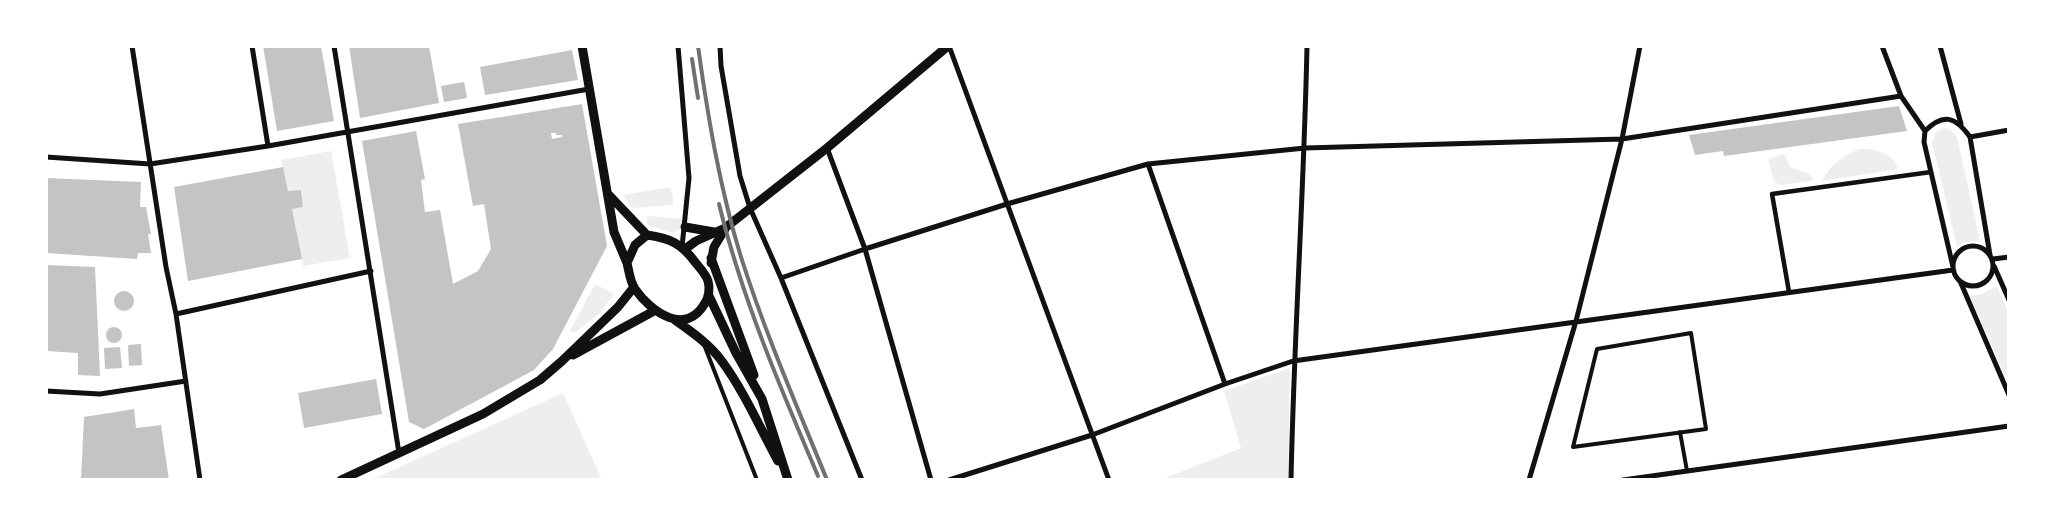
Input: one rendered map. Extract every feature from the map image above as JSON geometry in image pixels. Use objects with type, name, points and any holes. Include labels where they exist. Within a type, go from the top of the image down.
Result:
[{"type":"street","points":[[132,46],[166,268],[176,314],[200,480]]},
{"type":"street","points":[[252,46],[268,146]]},
{"type":"street","points":[[334,46],[399,454]]},
{"type":"street","points":[[582,46],[614,232],[627,263],[634,287],[654,310],[675,320],[702,340],[721,359],[736,382],[788,480]]},
{"type":"street","points":[[678,46],[689,178],[684,248]]},
{"type":"street","points":[[720,46],[721,66],[740,176],[750,208],[782,278],[862,480]]},
{"type":"street","points":[[684,248],[721,230],[750,208],[827,148],[948,46],[1109,480]]},
{"type":"street","points":[[1290,480],[1293,361],[1305,148],[1307,46]]},
{"type":"street","points":[[1529,480],[1576,321],[1622,139],[1640,46]]},
{"type":"street","points":[[1882,46],[1901,96],[1925,131],[1924,142],[1953,268],[2009,395]]},
{"type":"street","points":[[1940,46],[1961,124],[1970,136],[1992,260],[1993,272],[1985,283],[1972,286],[1960,281]]},
{"type":"street","points":[[46,157],[150,164],[268,146],[589,89]]},
{"type":"street","points":[[782,278],[865,249],[1007,204],[1148,164],[1305,148],[1622,139],[1901,96]]},
{"type":"street","points":[[1925,131],[1936,120],[1946,119],[1961,124]]},
{"type":"street","points":[[1970,136],[2009,130]]},
{"type":"street","points":[[827,148],[865,249],[931,480]]},
{"type":"street","points":[[1148,164],[1225,384]]},
{"type":"street","points":[[1788,292],[1772,194],[1931,172]]},
{"type":"street","points":[[607,193],[647,235],[663,237],[684,248],[708,280]]},
{"type":"street","points":[[685,228],[721,230]]},
{"type":"street","points":[[721,230],[711,258],[708,280],[709,296],[736,353],[762,399]]},
{"type":"street","points":[[627,263],[635,245],[647,235]]},
{"type":"street","points":[[1953,268],[1956,256],[1964,248],[1976,246],[1987,250],[2009,300]]},
{"type":"street","points":[[1992,260],[2009,257]]},
{"type":"street","points":[[711,258],[762,399],[788,480]]},
{"type":"street","points":[[949,480],[1092,435],[1225,384],[1293,361],[1953,268]]},
{"type":"street","points":[[176,314],[371,271]]},
{"type":"street","points":[[341,480],[483,414],[540,380],[618,307],[634,287]]},
{"type":"street","points":[[675,320],[689,318],[701,311],[709,296]]},
{"type":"street","points":[[562,361],[654,310]]},
{"type":"street","points":[[46,391],[100,394],[186,381]]},
{"type":"street","points":[[1623,480],[2009,426]]},
{"type":"lane","points":[[1692,333],[1706,429],[1680,432],[1573,447],[1597,349],[1692,333]]},
{"type":"lane","points":[[702,340],[703,347],[757,480]]},
{"type":"lane","points":[[1680,432],[1687,471]]},
{"type":"shaded area","points":[[1943,128],[1949,129],[1957,137],[1980,241],[1964,242],[1957,247],[1932,142],[1936,132]]},
{"type":"shaded area","points":[[1860,149],[1872,149],[1888,155],[1898,169],[1822,181],[1838,161]]},
{"type":"shaded area","points":[[331,151],[350,258],[303,266],[292,209],[303,207],[301,190],[288,191],[281,160]]},
{"type":"shaded area","points":[[1784,154],[1790,167],[1809,174],[1813,179],[1780,185],[1774,181],[1768,159]]},
{"type":"shaded area","points":[[670,187],[673,205],[631,208],[623,195]]},
{"type":"shaded area","points":[[647,216],[682,219],[683,227],[673,233],[649,226]]},
{"type":"shaded area","points":[[595,284],[614,294],[598,315],[574,333],[570,331]]},
{"type":"shaded area","points":[[1997,286],[2009,314],[2009,385],[1970,296],[1979,295]]},
{"type":"shaded area","points":[[1290,368],[1288,480],[1160,480],[1241,448],[1224,391]]},
{"type":"shaded area","points":[[563,393],[602,480],[371,480]]},
{"type":"building","points":[[263,46],[321,46],[334,121],[277,131]]},
{"type":"building","points":[[349,46],[429,46],[439,103],[360,118]]},
{"type":"building","points":[[572,50],[578,80],[485,95],[480,67]]},
{"type":"building","points":[[464,82],[467,98],[444,102],[441,86]]},
{"type":"building","points":[[582,104],[607,246],[553,349],[534,370],[424,429],[409,422],[362,141],[416,131],[425,179],[421,180],[425,212],[440,210],[453,284],[478,271],[491,249],[484,204],[473,206],[458,124]],"holes":[[[551,133],[556,133],[556,135],[562,135],[562,137],[552,139]]]},
{"type":"building","points":[[1899,106],[1907,131],[1724,156],[1723,151],[1695,155],[1689,135]]},
{"type":"building","points":[[283,167],[288,191],[301,190],[303,207],[292,209],[302,259],[188,281],[174,187]]},
{"type":"building","points":[[46,178],[141,182],[140,207],[146,207],[151,234],[148,234],[151,253],[138,253],[137,259],[46,253]]},
{"type":"building","points":[[46,265],[95,267],[100,376],[78,375],[78,353],[46,351]]},
{"type":"building","points":[[124,291],[131,294],[134,301],[131,308],[124,311],[117,308],[114,301],[117,294]]},
{"type":"building","points":[[114,327],[120,329],[122,335],[120,341],[114,343],[108,341],[106,335],[108,329]]},
{"type":"building","points":[[141,344],[142,365],[129,366],[128,345]]},
{"type":"building","points":[[120,347],[122,368],[105,369],[104,348]]},
{"type":"building","points":[[376,379],[382,414],[304,428],[298,393]]},
{"type":"building","points":[[134,409],[136,428],[161,425],[169,480],[81,480],[84,417]]},
{"type":"railway","points":[[698,46],[715,153],[741,257],[771,341],[827,480]]},
{"type":"railway","points":[[692,59],[698,98]]},
{"type":"railway","points":[[719,204],[750,308],[818,476]]}]
